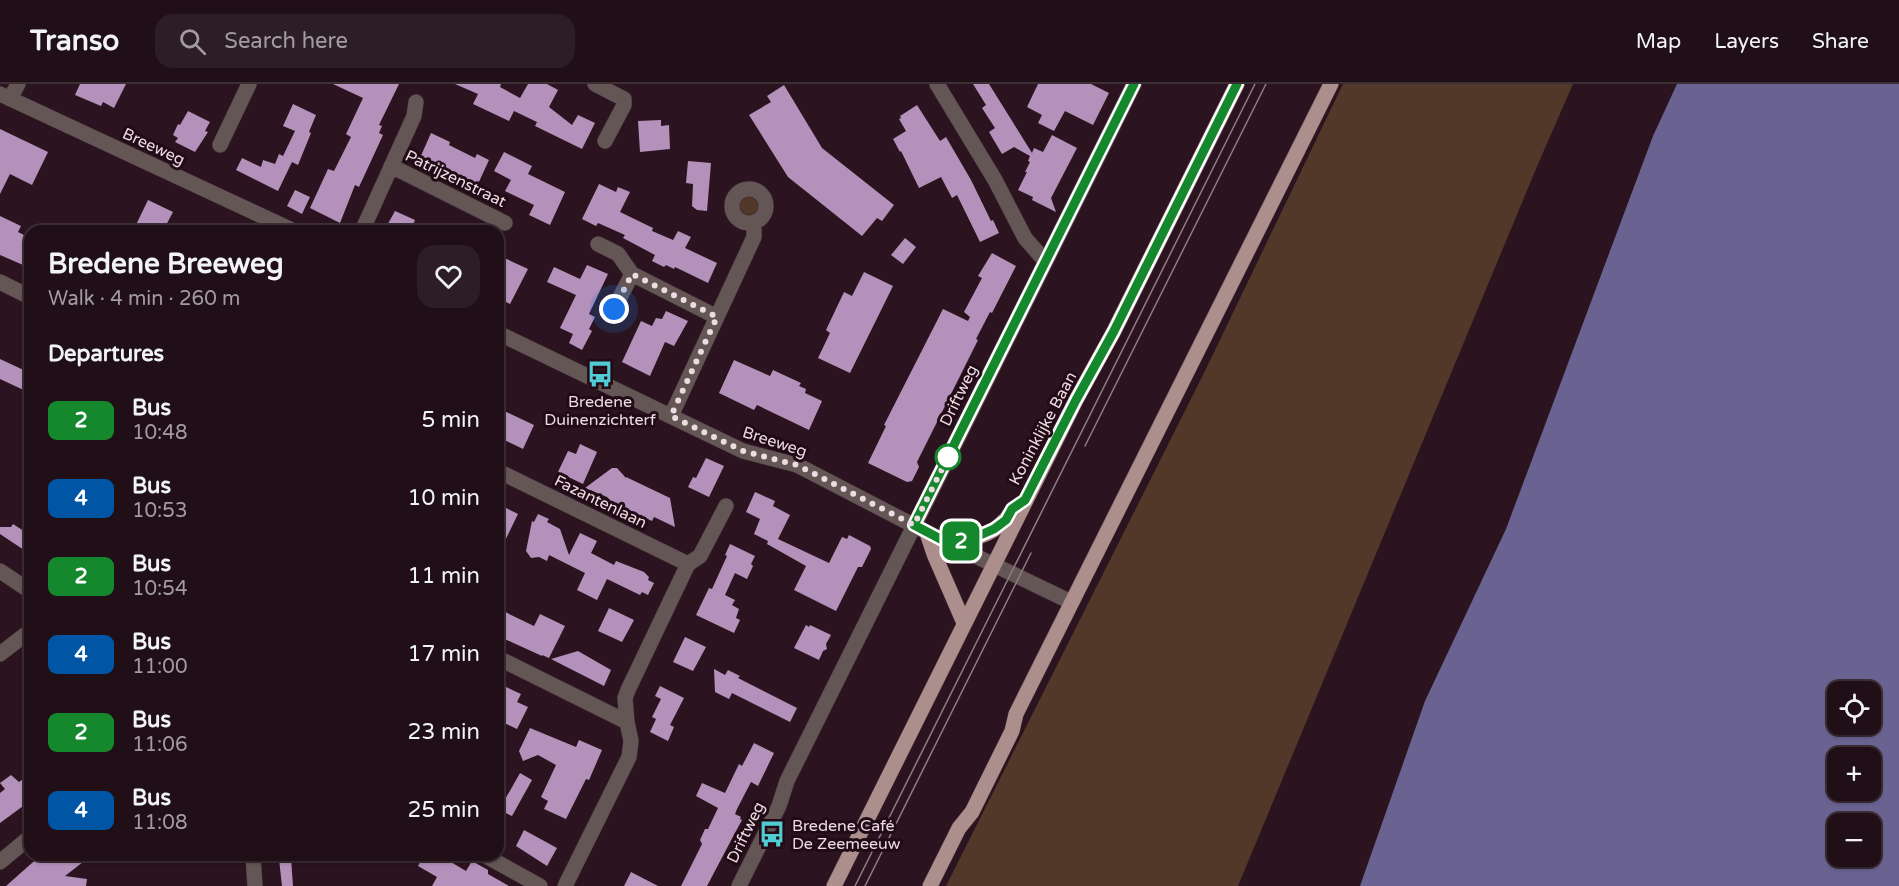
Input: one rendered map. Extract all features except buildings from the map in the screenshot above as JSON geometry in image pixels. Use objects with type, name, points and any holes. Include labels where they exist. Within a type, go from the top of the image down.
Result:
[{"type":"main road","name":"Koninklijke Baan","points":[[834,886],[1025,500],[1114,331],[1237,84]]},
{"type":"main road","points":[[930,886],[959,828],[972,812],[1012,731],[1016,714],[1071,602],[1331,84]]},
{"type":"main road","points":[[950,544],[969,540],[994,529],[1006,520],[1012,509],[1025,500]]},
{"type":"main road","points":[[921,529],[964,623]]},
{"type":"street","points":[[5,96],[18,84]]},
{"type":"street","points":[[220,145],[249,84]]},
{"type":"street","points":[[595,84],[624,99],[624,105],[605,141]]},
{"type":"street","points":[[937,84],[995,180],[1025,238],[1046,261]]},
{"type":"street","name":"Driftweg","points":[[739,886],[779,806],[787,781],[921,529],[1046,261],[1134,84]]},
{"type":"street","name":"Breeweg","points":[[5,96],[281,225]]},
{"type":"street","name":"Patrijzenstraat","points":[[365,225],[414,116],[416,102]]},
{"type":"street","name":"Patrijzenstraat","points":[[391,166],[505,223]]},
{"type":"street","points":[[671,416],[754,237],[754,223]]},
{"type":"street","points":[[598,244],[618,254],[632,274],[717,317]]},
{"type":"street","points":[[614,309],[632,274]]},
{"type":"street","points":[[0,282],[24,294]]},
{"type":"street","name":"Breeweg","points":[[504,336],[743,451],[797,465],[950,544],[1071,602]]},
{"type":"street","name":"Fazantenlaan","points":[[504,474],[688,564]]},
{"type":"street","points":[[565,886],[629,757],[631,741],[625,698],[628,690],[688,564],[700,556],[726,506]]},
{"type":"street","points":[[0,571],[24,587]]},
{"type":"street","points":[[0,654],[24,636]]},
{"type":"street","points":[[504,661],[627,722]]},
{"type":"street","points":[[0,861],[24,842]]},
{"type":"street","points":[[253,861],[255,886]]},
{"type":"street","points":[[495,861],[540,886]]},
{"type":"shaded area","points":[[1343,84],[1573,84],[1238,886],[946,886],[1204,373]]},
{"type":"shaded area","points":[[1677,84],[1899,84],[1899,886],[1360,886],[1425,701],[1506,529],[1653,136]]},
{"type":"shaded area","points":[[749,197],[755,200],[758,206],[755,212],[749,215],[743,212],[740,206],[743,200]]},
{"type":"tram line","points":[[855,886],[1255,84]]},
{"type":"tram line","points":[[1085,446],[1266,84]]},
{"type":"tram line","points":[[865,886],[1031,553]]},
{"type":"bus line","name":"2","points":[[1134,84],[914,525],[950,544],[969,540],[1001,525],[1012,509],[1025,500],[1114,331],[1237,84]]},
{"type":"place","name":"Bredene Duinenzichterf","points":[[600,374]]},
{"type":"place","name":"Bredene Café De Zeemeeuw","points":[[772,834]]},
{"type":"route","points":[[614,309],[632,274],[717,317],[671,416],[743,451],[797,465],[914,525],[948,457]]}]
